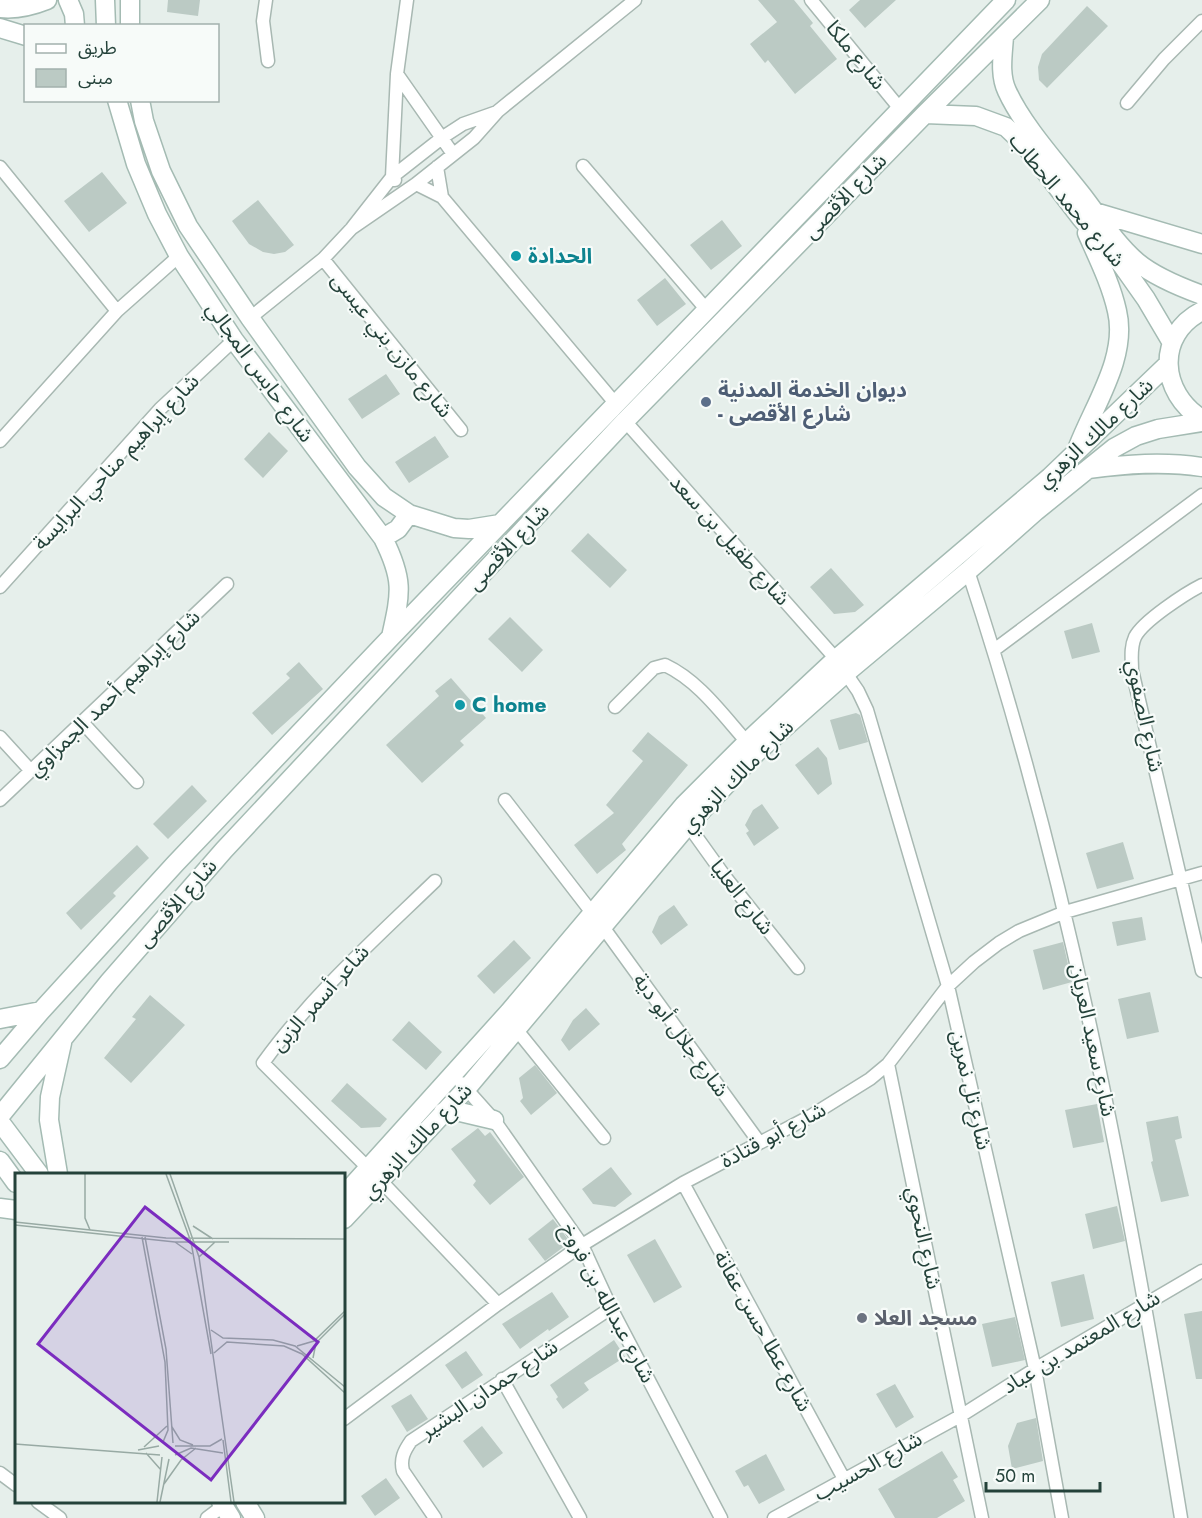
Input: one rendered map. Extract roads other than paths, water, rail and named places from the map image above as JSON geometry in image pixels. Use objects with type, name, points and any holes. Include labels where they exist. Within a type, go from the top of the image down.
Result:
[{"type":"street","points":[[0,8],[32,6],[47,0]]},
{"type":"street","points":[[68,0],[74,14],[75,24]]},
{"type":"street","points":[[105,0],[106,24]]},
{"type":"street","points":[[130,0],[130,24]]},
{"type":"street","points":[[266,0],[263,21],[268,61]]},
{"type":"street","points":[[404,193],[392,177],[397,74],[406,0]]},
{"type":"street","points":[[352,228],[404,193],[474,138],[498,111],[635,0]]},
{"type":"street","name":"شارع ملكا","points":[[811,0],[901,110]]},
{"type":"street","name":"شارع الأقصى","points":[[0,1059],[175,864],[390,637],[1006,0]]},
{"type":"street","name":"شارع الأقصى","points":[[0,1116],[109,982],[224,850],[625,421],[925,114],[1040,0]]},
{"type":"street","points":[[1127,103],[1164,59],[1202,21]]},
{"type":"street","points":[[0,28],[24,35]]},
{"type":"street","name":"شارع محمد الحطاب","points":[[1004,36],[1002,69],[1006,90],[1146,299],[1172,343]]},
{"type":"street","points":[[397,74],[453,154]]},
{"type":"street","name":"شارع حابس المجالي","points":[[140,102],[144,121],[161,171],[188,226],[250,318],[357,467],[384,497],[409,514],[454,528],[468,529],[500,524]]},
{"type":"street","name":"شارع حابس المجالي","points":[[116,104],[136,164],[157,214],[179,256],[234,340],[383,538],[397,568],[399,584],[399,600],[390,637]]},
{"type":"street","points":[[250,318],[323,259],[352,228],[392,177],[443,137],[464,124],[498,111]]},
{"type":"street","name":"شارع محمد الحطاب","points":[[925,114],[976,116],[1006,127],[1088,215],[1138,263],[1176,285],[1202,295]]},
{"type":"street","points":[[583,166],[706,309]]},
{"type":"street","points":[[0,167],[117,311]]},
{"type":"street","points":[[437,167],[442,197]]},
{"type":"street","points":[[416,184],[442,197],[615,404]]},
{"type":"street","points":[[1088,215],[1202,244]]},
{"type":"street","points":[[1077,451],[1114,361],[1119,336],[1118,312],[1088,215]]},
{"type":"street","points":[[0,441],[117,311],[179,256]]},
{"type":"street","name":"شارع مازن بني عيسى","points":[[323,259],[461,430]]},
{"type":"street","points":[[1202,311],[1194,315],[1181,328],[1172,343],[1168,364],[1171,382],[1178,398],[1190,412],[1202,420]]},
{"type":"street","name":"شارع إبراهيم مناحي البرايسة","points":[[0,587],[160,409],[234,340]]},
{"type":"street","name":"شارع مالك الزهري","points":[[345,1218],[374,1174],[452,1074],[756,753],[841,666],[974,543],[1050,477],[1168,364]]},
{"type":"street","name":"شارع مالك الزهري","points":[[345,1194],[374,1174],[467,1088],[516,1029],[684,805],[747,741],[841,666],[968,571],[1086,469],[1114,448],[1136,435],[1202,420]]},
{"type":"street","name":"شارع طفيل بن سعد","points":[[625,421],[841,666]]},
{"type":"street","points":[[1086,469],[1121,464],[1202,467]]},
{"type":"street","points":[[994,650],[1202,495]]},
{"type":"street","points":[[383,538],[398,529],[409,514]]},
{"type":"street","name":"شارع سعيد العريان","points":[[968,571],[994,650],[1077,958],[1146,1303],[1182,1518]]},
{"type":"street","name":"شارع إبراهيم أحمد الجمزاوي","points":[[0,800],[227,584]]},
{"type":"street","name":"شارع الصفوي","points":[[1202,585],[1144,625],[1131,651],[1132,670],[1202,971]]},
{"type":"street","points":[[615,707],[654,668],[665,665],[692,681],[747,741]]},
{"type":"street","name":"شارع تل نمرين","points":[[841,666],[867,710],[948,986],[1035,1369],[1062,1518]]},
{"type":"street","points":[[83,723],[137,782]]},
{"type":"street","points":[[0,737],[31,771]]},
{"type":"street","name":"شارع جلال أبو دية","points":[[505,800],[597,920],[759,1142]]},
{"type":"street","name":"شارع العليا","points":[[688,825],[726,878],[798,968]]},
{"type":"street","name":"شارع أبو قتادة","points":[[345,1418],[498,1304],[582,1245],[683,1183],[809,1117],[870,1080],[888,1064],[948,986],[999,943],[1020,931],[1065,912],[1202,873]]},
{"type":"street","name":"شاعر أسمر الزبن","points":[[374,1174],[263,1063],[283,1035],[352,960],[435,881]]},
{"type":"street","points":[[0,1019],[41,1011]]},
{"type":"street","points":[[516,1029],[604,1138]]},
{"type":"street","points":[[58,1173],[49,1120],[50,1097],[63,1037]]},
{"type":"street","name":"شارع النحوي","points":[[888,1064],[982,1518]]},
{"type":"street","name":"شارع عبدالله بن فروخ","points":[[452,1074],[494,1120],[582,1245],[611,1308],[721,1518]]},
{"type":"street","points":[[443,1112],[460,1112],[494,1120]]},
{"type":"street","points":[[0,1122],[38,1173]]},
{"type":"street","points":[[0,1161],[15,1182]]},
{"type":"street","points":[[374,1174],[498,1304]]},
{"type":"street","name":"شارع عطا حسن عفانة","points":[[683,1183],[844,1479]]},
{"type":"street","points":[[0,1208],[15,1210]]},
{"type":"street","name":"شارع المعتمد بن عباد","points":[[962,1415],[1035,1369],[1202,1271]]},
{"type":"street","name":"شارع حمدان البشير","points":[[435,1518],[403,1471],[402,1456],[411,1442],[611,1308]]},
{"type":"street","points":[[502,1380],[580,1518]]},
{"type":"street","name":"شارع الحسيب","points":[[774,1518],[962,1415]]},
{"type":"street","points":[[0,1473],[15,1484]]},
{"type":"street","points":[[39,1503],[60,1518]]},
{"type":"street","points":[[246,1503],[255,1518]]},
{"type":"street","points":[[207,1518],[225,1508]]},
{"type":"place","name":"الحدادة","points":[[516,256]]},
{"type":"place","name":"ديوان الخدمة المدنية - شارع الأقصى","points":[[706,402]]},
{"type":"place","name":"C home","points":[[460,705]]},
{"type":"place","name":"مسجد العلا","points":[[862,1318]]}]
